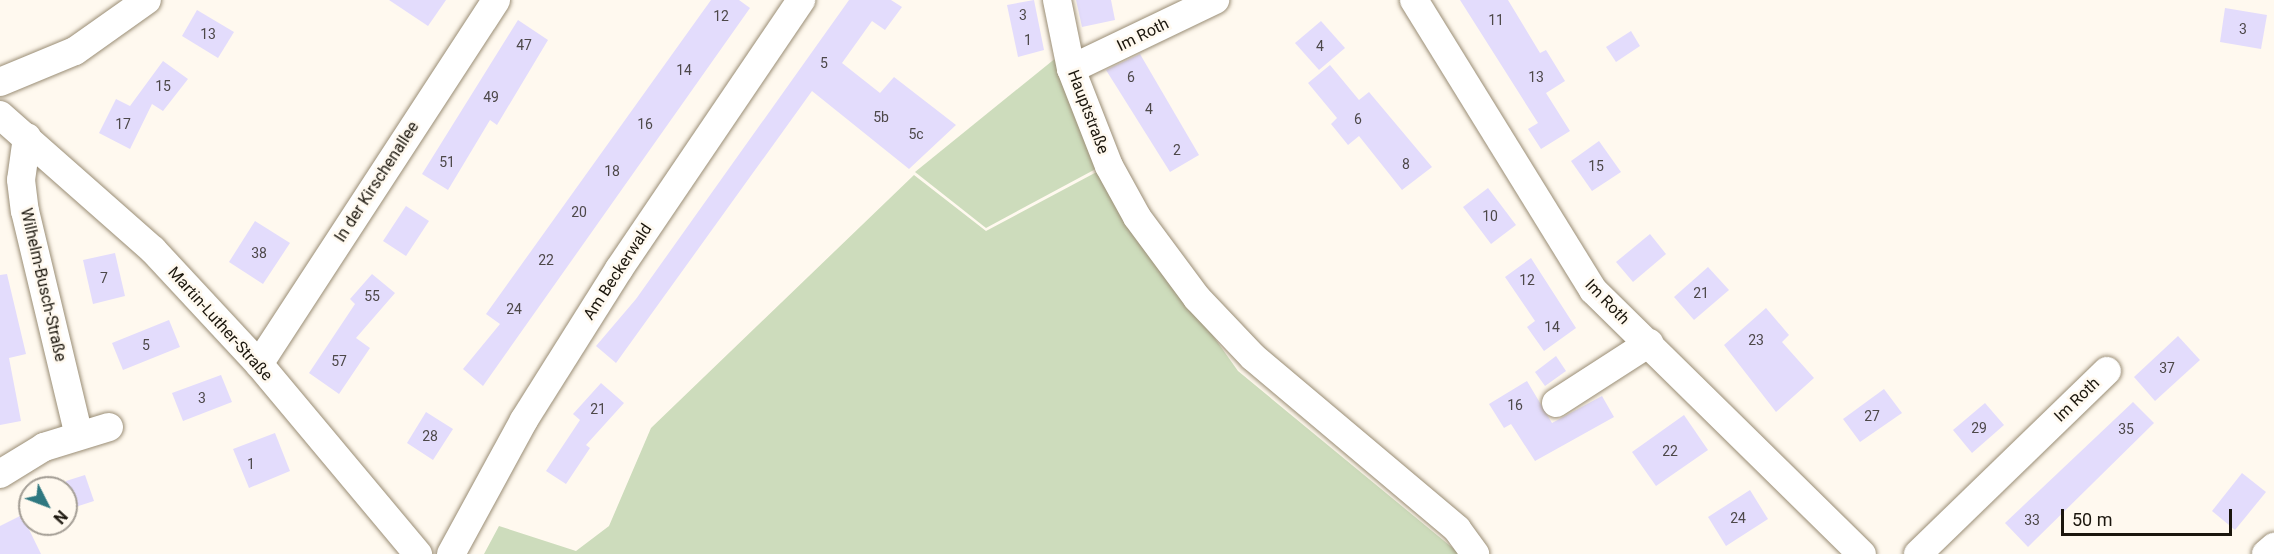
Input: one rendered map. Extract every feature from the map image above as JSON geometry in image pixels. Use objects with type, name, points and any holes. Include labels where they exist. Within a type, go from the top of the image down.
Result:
[{"type":"street","points":[[0,82],[75,51],[147,0]]},
{"type":"street","name":"In der Kirschenallee","points":[[259,364],[495,0]]},
{"type":"street","name":"Am Beckerwald","points":[[451,554],[524,420],[612,279],[801,0]]},
{"type":"street","name":"Hauptstraße","points":[[1057,0],[1071,69],[1109,166],[1137,217],[1197,298],[1253,357],[1457,529],[1475,554]]},
{"type":"street","name":"Im Roth","points":[[1071,69],[1215,0]]},
{"type":"street","name":"Im Roth","points":[[1414,0],[1572,263],[1649,343],[1862,554]]},
{"type":"street","name":"Martin-Luther-Straße","points":[[0,115],[153,250],[259,364],[418,554]]},
{"type":"street","name":"Wilhelm-Busch-Straße","points":[[27,137],[21,180],[24,211],[78,432]]},
{"type":"street","points":[[1556,403],[1649,343]]},
{"type":"street","name":"Im Roth","points":[[1918,554],[2107,371]]},
{"type":"street","points":[[0,474],[78,432],[109,427]]},
{"type":"street","points":[[2266,554],[2274,547]]},
{"type":"green space","points":[[1062,53],[1105,164],[986,228],[915,172]]},
{"type":"green space","points":[[1106,167],[1133,223],[1238,371],[1460,554],[484,554],[499,526],[576,551],[609,526],[651,428],[914,175],[986,231]]},
{"type":"building","points":[[389,0],[446,0],[428,26]]},
{"type":"building","points":[[711,0],[739,0],[750,8],[483,386],[463,369],[500,324],[486,314]]},
{"type":"building","points":[[849,0],[891,0],[902,7],[885,30],[872,21],[842,63],[880,93],[894,77],[956,125],[909,169],[812,91],[616,363],[596,346],[636,299]]},
{"type":"building","points":[[1034,0],[1044,50],[1018,57],[1007,5]]},
{"type":"building","points":[[1076,0],[1111,0],[1115,20],[1082,27]]},
{"type":"building","points":[[1460,0],[1508,0],[1540,53],[1546,50],[1565,81],[1546,93],[1570,131],[1541,149],[1528,129],[1538,123]]},
{"type":"building","points":[[2225,8],[2267,15],[2261,49],[2220,42]]},
{"type":"building","points":[[197,10],[234,32],[218,58],[182,36]]},
{"type":"building","points":[[518,20],[548,40],[497,125],[490,120],[448,190],[422,174]]},
{"type":"building","points":[[1321,21],[1345,48],[1319,70],[1295,43]]},
{"type":"building","points":[[1631,31],[1640,46],[1616,62],[1606,47]]},
{"type":"building","points":[[1140,54],[1199,155],[1170,172],[1106,70]]},
{"type":"building","points":[[163,61],[188,79],[163,111],[152,104],[130,149],[99,133],[116,99],[130,106]]},
{"type":"building","points":[[1330,65],[1359,100],[1369,92],[1432,167],[1402,190],[1359,136],[1348,145],[1331,124],[1337,118],[1308,83]]},
{"type":"building","points":[[1599,141],[1621,172],[1592,191],[1571,161]]},
{"type":"building","points":[[1488,188],[1516,225],[1491,244],[1463,207]]},
{"type":"building","points":[[406,206],[429,221],[406,256],[383,241]]},
{"type":"building","points":[[255,221],[290,243],[263,284],[229,262]]},
{"type":"building","points":[[1650,234],[1666,254],[1633,282],[1616,262]]},
{"type":"building","points":[[115,253],[125,296],[93,304],[83,260]]},
{"type":"building","points":[[1531,258],[1576,328],[1544,351],[1527,327],[1535,321],[1505,277]]},
{"type":"building","points":[[1708,267],[1729,290],[1694,320],[1674,297]]},
{"type":"building","points":[[7,274],[26,354],[9,358],[21,421],[0,425],[0,275]]},
{"type":"building","points":[[372,274],[395,293],[356,338],[370,348],[339,394],[309,373],[355,304],[350,299]]},
{"type":"building","points":[[1766,308],[1789,335],[1782,342],[1814,378],[1776,412],[1724,345]]},
{"type":"building","points":[[169,320],[180,347],[123,370],[112,343]]},
{"type":"building","points":[[2178,336],[2200,360],[2155,401],[2134,377]]},
{"type":"building","points":[[1556,356],[1566,371],[1545,386],[1535,372]]},
{"type":"building","points":[[221,375],[232,402],[183,421],[172,393]]},
{"type":"building","points":[[1527,381],[1552,423],[1602,396],[1614,417],[1535,461],[1511,424],[1504,428],[1489,404]]},
{"type":"building","points":[[601,383],[624,403],[586,445],[590,448],[566,484],[546,471],[580,420],[573,414]]},
{"type":"building","points":[[1884,389],[1902,413],[1860,442],[1843,419]]},
{"type":"building","points":[[2133,402],[2154,423],[2028,547],[2005,523]]},
{"type":"building","points":[[1985,403],[2004,425],[1972,453],[1953,430]]},
{"type":"building","points":[[426,412],[453,429],[433,460],[407,443]]},
{"type":"building","points":[[1684,415],[1708,450],[1656,486],[1632,452]]},
{"type":"building","points":[[275,433],[290,471],[249,488],[233,449]]},
{"type":"building","points":[[2242,473],[2266,492],[2235,530],[2212,511]]},
{"type":"building","points":[[85,475],[94,501],[78,506],[78,477]]},
{"type":"building","points":[[1750,490],[1768,519],[1726,546],[1708,517]]},
{"type":"building","points":[[18,517],[18,536],[32,536],[41,554],[0,554],[0,526]]}]
